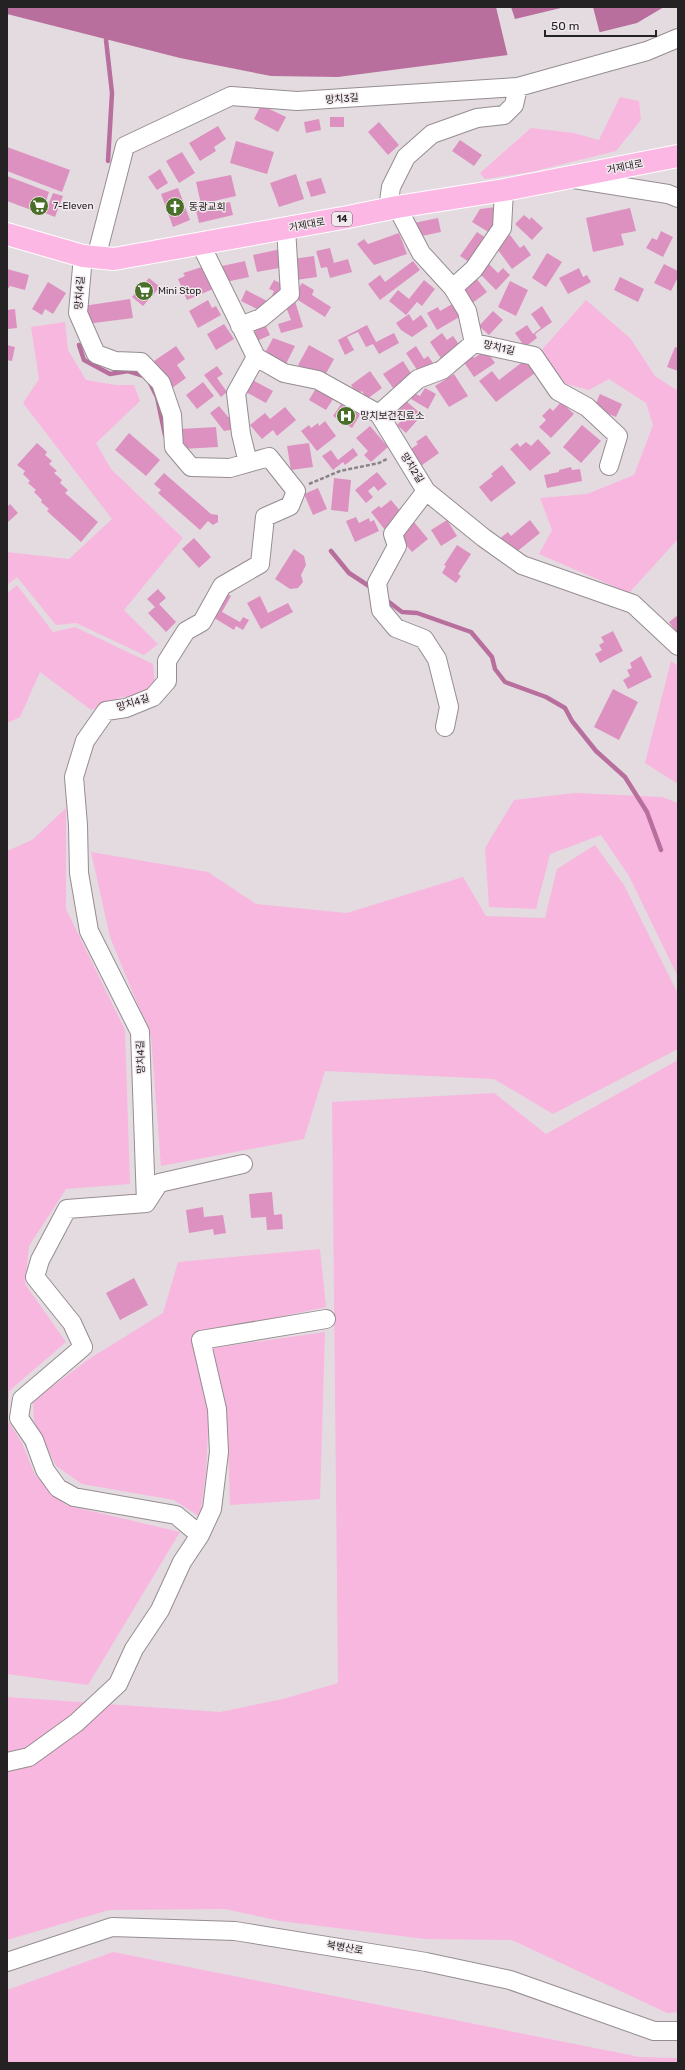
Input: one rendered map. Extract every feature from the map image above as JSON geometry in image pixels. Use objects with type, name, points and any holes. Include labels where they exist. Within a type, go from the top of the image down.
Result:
[{"type":"main road","name":"거제대로","points":[[7,234],[90,257],[114,259],[392,208],[504,190],[674,158]]},
{"type":"street","name":"망치3길","points":[[90,257],[125,146],[231,96],[297,101],[518,87],[647,51],[678,38]]},
{"type":"street","points":[[392,208],[391,187],[406,157],[432,134],[477,118],[504,115],[514,104],[518,87]]},
{"type":"street","points":[[569,178],[668,194],[678,198]]},
{"type":"street","points":[[453,288],[474,269],[502,228],[504,190]]},
{"type":"street","name":"망치1길","points":[[392,208],[421,252],[453,288],[467,311],[474,343],[534,356],[558,391],[587,407],[618,436],[609,466]]},
{"type":"street","points":[[240,326],[261,318],[290,294],[286,228]]},
{"type":"street","points":[[200,243],[256,357],[236,393],[241,434],[248,463]]},
{"type":"street","name":"망치4길","points":[[90,257],[78,313],[96,354],[116,361],[141,362],[161,384],[172,414],[174,447],[191,467],[230,468],[269,456],[296,490],[290,506],[265,517],[260,564],[222,586],[202,622],[186,631],[167,661],[167,682],[153,697],[126,708],[106,711],[85,741],[74,777],[78,825],[79,873],[89,931],[140,1032],[146,1203]]},
{"type":"street","points":[[379,414],[418,379],[442,370],[474,343]]},
{"type":"street","name":"망치2길","points":[[256,357],[284,373],[318,380],[379,414],[426,490],[484,538],[522,565],[633,604],[678,646]]},
{"type":"street","points":[[426,490],[393,534],[397,546],[377,583],[381,610],[396,628],[424,639],[437,659],[449,707],[445,727]]},
{"type":"street","points":[[200,1535],[176,1514],[74,1497],[58,1488],[45,1470],[34,1440],[18,1418],[22,1399],[82,1347],[72,1323],[35,1277],[40,1260],[67,1209],[146,1203],[159,1183],[243,1164]]},
{"type":"street","points":[[7,1762],[29,1757],[76,1723],[118,1684],[134,1649],[160,1610],[182,1562],[200,1535],[212,1509],[219,1452],[217,1409],[201,1340],[326,1319]]},
{"type":"street","name":"북병산로","points":[[7,1962],[112,1927],[236,1930],[426,1962],[510,1980],[654,2031],[678,2030]]},
{"type":"path","points":[[296,490],[326,476],[363,465],[379,463],[402,452]]},
{"type":"shaded area","points":[[7,7],[664,7],[637,23],[508,55],[338,77],[271,76],[180,58],[7,14]]},
{"type":"shaded area","points":[[620,97],[639,101],[641,120],[616,151],[531,172],[485,179],[480,173],[531,128],[574,133],[599,140]]},
{"type":"shaded area","points":[[586,300],[630,338],[655,376],[678,391],[678,539],[629,593],[539,554],[552,530],[540,498],[587,494],[634,475],[653,425],[646,403],[609,379],[589,390],[566,384],[540,352]]},
{"type":"shaded area","points":[[65,322],[68,350],[86,380],[116,385],[134,385],[140,401],[96,443],[111,469],[183,538],[124,610],[158,644],[144,655],[76,623],[56,625],[17,577],[7,585],[7,552],[69,559],[112,519],[23,403],[39,379],[31,327]]},
{"type":"shaded area","points":[[17,585],[53,632],[75,627],[153,664],[155,683],[141,697],[121,697],[91,710],[40,672],[20,717],[7,723],[7,593]]},
{"type":"shaded area","points":[[671,661],[678,666],[678,784],[645,763]]},
{"type":"shaded area","points":[[575,793],[662,797],[678,803],[678,977],[629,876],[601,835],[550,854],[536,909],[489,907],[485,848],[514,800]]},
{"type":"shaded area","points":[[66,808],[66,909],[125,1030],[130,1184],[66,1189],[29,1246],[25,1284],[66,1342],[9,1391],[8,1421],[22,1443],[35,1475],[66,1505],[180,1532],[88,1685],[7,1674],[7,851],[32,840]]},
{"type":"shaded area","points":[[595,845],[624,885],[678,994],[678,1049],[553,1114],[494,1079],[325,1071],[304,1139],[161,1166],[151,1037],[110,937],[91,852],[208,872],[256,904],[347,913],[463,877],[486,916],[545,918],[557,869]]},
{"type":"shaded area","points":[[678,1060],[678,2012],[667,2013],[512,1940],[425,1939],[280,1921],[225,1909],[109,1910],[7,1940],[7,1697],[220,1712],[283,1699],[338,1683],[332,1102],[494,1093],[546,1134]]},
{"type":"shaded area","points":[[320,1249],[326,1307],[193,1335],[209,1409],[206,1472],[200,1517],[174,1500],[82,1484],[56,1466],[34,1421],[33,1401],[89,1359],[163,1313],[178,1262]]},
{"type":"shaded area","points":[[325,1332],[320,1499],[230,1505],[227,1414],[213,1348]]},
{"type":"shaded area","points":[[113,1952],[640,2057],[678,2058],[678,2063],[7,2063],[7,1990]]},
{"type":"pier","points":[[496,7],[511,7],[515,19],[565,7],[593,7],[600,34],[508,57]]},
{"type":"building","points":[[261,105],[286,117],[278,132],[254,119]]},
{"type":"building","points":[[330,117],[344,117],[344,127],[330,127]]},
{"type":"building","points":[[319,119],[321,130],[306,133],[304,122]]},
{"type":"building","points":[[379,122],[399,145],[388,155],[368,132]]},
{"type":"building","points":[[218,126],[226,139],[214,147],[216,151],[200,161],[189,143]]},
{"type":"building","points":[[460,140],[482,155],[474,166],[452,151]]},
{"type":"building","points":[[236,141],[274,152],[267,174],[230,163]]},
{"type":"building","points":[[7,147],[70,170],[62,192],[7,171]]},
{"type":"building","points":[[182,152],[195,173],[179,183],[166,161]]},
{"type":"building","points":[[160,169],[168,183],[157,190],[148,177]]},
{"type":"building","points":[[296,174],[304,199],[279,207],[270,183]]},
{"type":"building","points":[[231,175],[236,196],[201,204],[196,182]]},
{"type":"building","points":[[7,176],[49,192],[42,214],[7,201]]},
{"type":"building","points":[[321,178],[326,193],[311,197],[306,182]]},
{"type":"building","name":"동광교회","points":[[178,188],[190,220],[173,227],[161,194]]},
{"type":"building","points":[[53,193],[63,196],[55,217],[45,213]]},
{"type":"building","points":[[230,202],[233,215],[199,223],[196,210]]},
{"type":"building","points":[[496,207],[498,220],[490,233],[472,222],[480,209]]},
{"type":"building","points":[[630,208],[636,231],[621,234],[624,245],[593,252],[586,218]]},
{"type":"building","points":[[524,215],[530,220],[531,217],[543,228],[532,240],[515,224]]},
{"type":"building","points":[[438,218],[441,232],[417,237],[414,223]]},
{"type":"building","points":[[661,231],[673,237],[663,257],[646,248],[652,238],[657,240]]},
{"type":"building","points":[[477,232],[489,240],[472,264],[460,256]]},
{"type":"building","points":[[399,233],[407,254],[374,265],[357,244],[364,239],[368,244]]},
{"type":"building","points":[[510,235],[520,248],[524,245],[531,255],[512,269],[495,246]]},
{"type":"building","points":[[330,248],[334,263],[348,259],[352,272],[330,278],[327,267],[321,268],[316,251]]},
{"type":"building","points":[[281,249],[284,267],[257,272],[253,255]]},
{"type":"building","points":[[547,253],[562,262],[546,287],[532,278]]},
{"type":"building","points":[[314,256],[317,277],[296,280],[293,259]]},
{"type":"building","points":[[245,261],[249,277],[226,282],[222,266]]},
{"type":"building","points":[[413,261],[420,270],[380,300],[368,284],[380,275],[385,282]]},
{"type":"building","points":[[488,263],[498,273],[503,268],[510,275],[496,290],[478,272]]},
{"type":"building","points":[[664,264],[678,271],[678,277],[671,291],[654,283]]},
{"type":"building","points":[[202,267],[213,289],[187,300],[178,279],[185,276],[183,273]]},
{"type":"building","points":[[579,268],[583,277],[587,275],[591,282],[568,294],[559,278]]},
{"type":"building","points":[[7,269],[29,275],[25,290],[10,286],[7,290]]},
{"type":"building","points":[[620,277],[644,289],[638,302],[614,290]]},
{"type":"building","points":[[149,278],[160,287],[143,306],[132,297]]},
{"type":"building","points":[[476,278],[487,292],[471,304],[461,289]]},
{"type":"building","points":[[274,280],[286,286],[261,311],[241,301],[246,290],[269,302],[274,291],[269,289]]},
{"type":"building","points":[[424,280],[435,289],[422,306],[417,302],[406,315],[389,301],[398,290],[409,299]]},
{"type":"building","points":[[510,281],[528,290],[516,316],[498,307]]},
{"type":"building","points":[[48,282],[66,293],[53,314],[45,309],[42,315],[32,309]]},
{"type":"building","points":[[302,283],[314,290],[312,295],[331,307],[325,317],[293,297]]},
{"type":"building","points":[[130,299],[133,318],[86,324],[83,306]]},
{"type":"building","points":[[208,300],[212,308],[216,306],[221,315],[198,328],[189,311]]},
{"type":"building","points":[[295,301],[303,327],[281,333],[278,324],[291,320],[285,304]]},
{"type":"building","points":[[454,303],[461,316],[437,330],[427,313],[438,307],[440,311]]},
{"type":"building","points":[[542,306],[552,322],[535,334],[537,338],[525,347],[515,333],[527,325],[533,334],[541,328],[531,314]]},
{"type":"building","points":[[15,309],[17,328],[7,329],[7,310]]},
{"type":"building","points":[[493,311],[503,320],[489,335],[479,326]]},
{"type":"building","points":[[409,314],[413,321],[421,315],[428,326],[412,337],[401,330],[396,323]]},
{"type":"building","points":[[264,322],[270,335],[255,342],[249,329]]},
{"type":"building","points":[[224,324],[234,339],[216,350],[207,334]]},
{"type":"building","points":[[367,325],[376,342],[394,333],[399,343],[379,354],[373,344],[366,347],[358,332],[347,337],[354,350],[345,355],[338,340]]},
{"type":"building","points":[[442,333],[447,340],[453,336],[461,347],[442,360],[430,342]]},
{"type":"building","points":[[273,338],[295,346],[286,364],[265,353]]},
{"type":"building","points":[[7,345],[15,347],[12,361],[7,360]]},
{"type":"building","points":[[309,345],[334,359],[323,379],[298,365]]},
{"type":"building","points":[[176,346],[185,359],[177,365],[186,378],[172,388],[154,361]]},
{"type":"building","points":[[416,346],[424,359],[428,356],[433,363],[419,373],[406,353]]},
{"type":"building","points":[[675,347],[678,348],[678,371],[667,367]]},
{"type":"building","points":[[486,350],[495,363],[474,377],[463,361],[472,355],[474,358]]},
{"type":"building","points":[[525,360],[535,373],[496,402],[479,381],[492,371],[499,380]]},
{"type":"building","points":[[403,361],[412,375],[393,388],[383,374]]},
{"type":"building","points":[[217,366],[223,374],[217,378],[227,392],[221,397],[204,375]]},
{"type":"building","points":[[370,371],[382,388],[367,399],[362,391],[357,394],[351,385]]},
{"type":"building","points":[[454,374],[468,396],[449,407],[435,386]]},
{"type":"building","points":[[251,379],[273,391],[266,403],[244,391]]},
{"type":"building","points":[[203,382],[214,396],[197,409],[186,395]]},
{"type":"building","points":[[316,388],[333,399],[326,410],[309,400]]},
{"type":"building","points":[[425,388],[436,394],[428,409],[411,399],[414,393],[420,396]]},
{"type":"building","points":[[600,394],[622,404],[616,417],[594,408]]},
{"type":"building","points":[[405,400],[422,415],[406,433],[397,425],[401,421],[393,415]]},
{"type":"building","points":[[561,402],[574,414],[551,438],[539,427],[546,420],[542,416],[550,408],[553,411]]},
{"type":"building","points":[[341,404],[360,415],[352,428],[333,416]]},
{"type":"building","points":[[219,406],[228,417],[233,417],[235,429],[224,431],[210,413]]},
{"type":"building","points":[[285,407],[296,420],[277,436],[273,430],[262,439],[250,425],[265,413],[270,419]]},
{"type":"building","points":[[325,421],[336,436],[317,451],[301,431],[309,425],[311,428],[318,423],[319,426]]},
{"type":"building","points":[[582,425],[601,441],[581,463],[563,447]]},
{"type":"building","points":[[370,426],[388,447],[371,462],[364,455],[368,451],[356,438]]},
{"type":"building","points":[[216,427],[218,447],[182,449],[181,429]]},
{"type":"building","points":[[129,433],[160,460],[146,476],[115,450]]},
{"type":"building","points":[[426,435],[439,453],[418,468],[407,452],[418,444],[416,442]]},
{"type":"building","points":[[538,439],[551,453],[530,471],[510,449],[517,443],[520,447],[526,442],[531,446]]},
{"type":"building","points":[[37,443],[47,452],[45,455],[52,461],[49,464],[57,471],[54,473],[62,480],[60,483],[68,490],[65,493],[98,522],[81,542],[47,511],[49,509],[41,502],[42,500],[34,492],[36,490],[28,483],[30,481],[23,474],[25,471],[17,465]]},
{"type":"building","points":[[309,443],[313,467],[291,470],[287,446]]},
{"type":"building","points":[[353,448],[358,455],[345,465],[343,462],[333,470],[322,456],[331,450],[338,460]]},
{"type":"building","points":[[502,465],[516,483],[491,502],[479,487],[493,476],[491,474]]},
{"type":"building","points":[[571,467],[572,470],[580,469],[582,481],[547,488],[544,475],[559,472],[559,470]]},
{"type":"building","points":[[377,472],[387,484],[378,491],[374,486],[368,491],[373,497],[366,503],[355,490]]},
{"type":"building","points":[[164,473],[211,514],[218,515],[218,522],[213,525],[208,521],[200,530],[158,493],[161,490],[154,484]]},
{"type":"building","points":[[334,478],[351,480],[348,512],[331,510]]},
{"type":"building","points":[[318,488],[327,509],[313,515],[304,494]]},
{"type":"building","points":[[391,500],[402,513],[389,523],[391,525],[385,530],[371,512],[379,506],[381,508]]},
{"type":"building","points":[[10,504],[18,513],[7,523],[7,507]]},
{"type":"building","points":[[356,517],[359,523],[369,518],[370,522],[374,520],[379,531],[355,542],[346,521]]},
{"type":"building","points":[[447,520],[457,536],[441,546],[431,530]]},
{"type":"building","points":[[530,520],[540,533],[514,554],[498,540],[508,532],[511,536]]},
{"type":"building","points":[[414,522],[428,539],[412,552],[398,536]]},
{"type":"building","points":[[194,538],[211,557],[199,568],[182,549]]},
{"type":"building","points":[[457,545],[471,554],[458,574],[461,576],[456,583],[442,573],[446,566],[444,565]]},
{"type":"building","points":[[294,549],[304,556],[306,565],[301,575],[303,582],[298,588],[290,589],[275,579]]},
{"type":"building","points":[[158,589],[166,598],[159,604],[176,622],[166,632],[148,613],[155,607],[147,599]]},
{"type":"building","points":[[224,592],[231,596],[222,612],[240,622],[243,617],[249,620],[243,630],[236,626],[234,630],[211,616]]},
{"type":"building","points":[[260,596],[268,613],[288,603],[293,612],[261,629],[247,603]]},
{"type":"building","points":[[678,615],[678,634],[669,622]]},
{"type":"building","points":[[613,631],[623,651],[600,663],[595,654],[602,650],[599,645],[604,642],[601,637]]},
{"type":"building","points":[[641,656],[652,677],[628,689],[623,680],[630,676],[627,670],[632,668],[630,663]]},
{"type":"building","points":[[613,689],[638,702],[619,740],[594,727]]},
{"type":"building","points":[[272,1192],[274,1215],[282,1214],[283,1229],[267,1230],[266,1217],[251,1218],[249,1194]]},
{"type":"building","points":[[203,1207],[204,1217],[223,1215],[226,1233],[214,1235],[213,1229],[189,1233],[186,1210]]},
{"type":"building","points":[[134,1278],[148,1305],[120,1320],[106,1293]]},
{"type":"waterway","points":[[106,40],[112,93],[108,161]]},
{"type":"waterway","points":[[79,345],[84,360],[110,374],[128,371],[144,376]]},
{"type":"waterway","points":[[150,383],[157,397],[165,435]]},
{"type":"waterway","points":[[331,551],[349,573],[372,588]]},
{"type":"waterway","points":[[385,599],[402,612],[417,613],[471,632],[492,657],[495,669],[505,682],[546,697],[565,708],[572,721],[596,751],[625,777],[647,812],[661,850]]},
{"type":"place","name":"7-Eleven","points":[[39,206]]},
{"type":"place","name":"동광교회","points":[[175,207]]},
{"type":"place","name":"Mini Stop","points":[[144,291]]},
{"type":"place","name":"망치보건진료소","points":[[346,416]]}]
